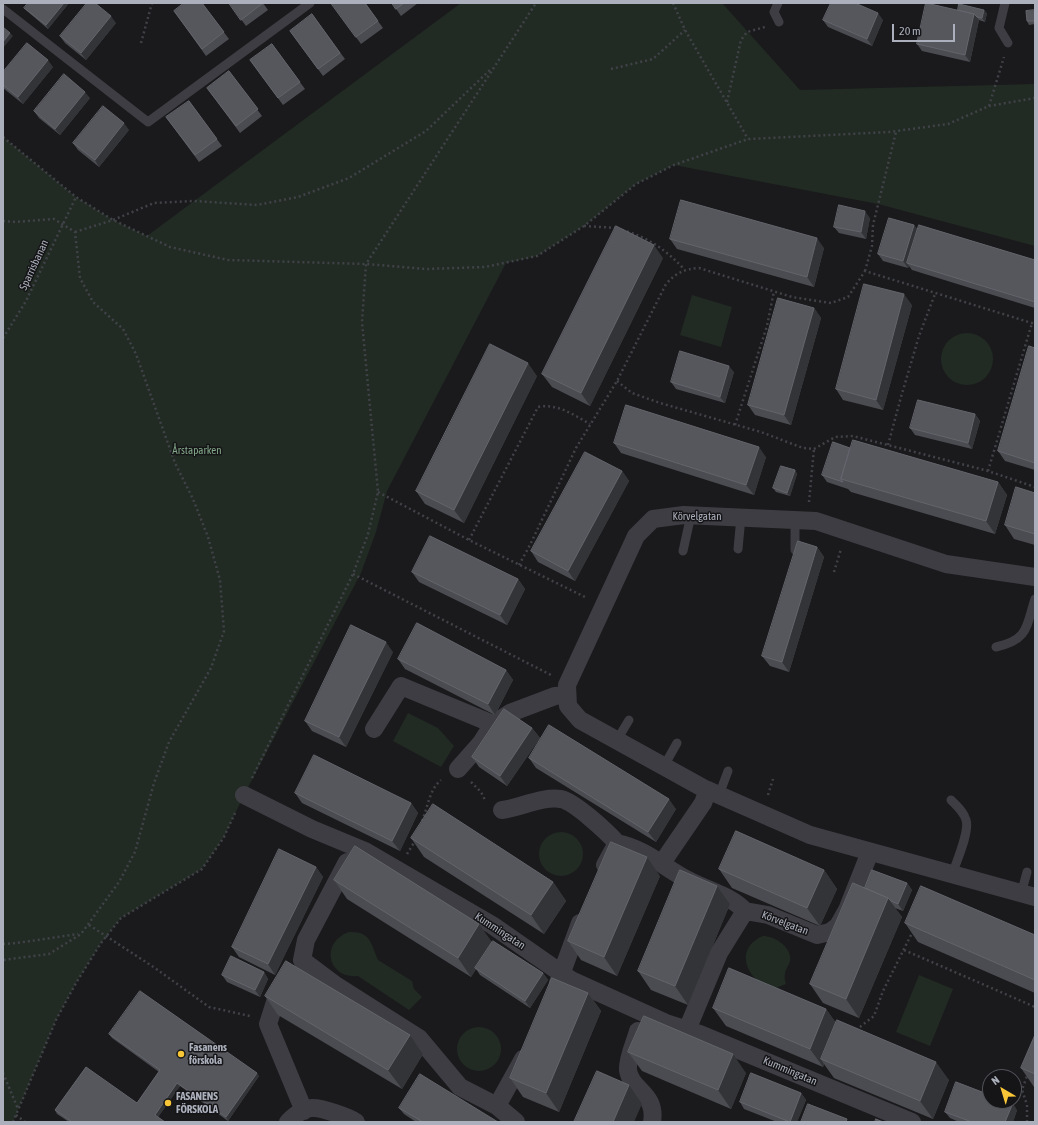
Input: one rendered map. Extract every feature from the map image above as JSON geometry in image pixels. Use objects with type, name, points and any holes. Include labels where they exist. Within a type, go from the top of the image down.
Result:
[{"type":"street","name":"Körvelgatan","points":[[567,690],[636,536],[653,519],[691,515],[816,521],[946,564],[1035,577]]},
{"type":"street","points":[[374,729],[401,686],[493,724]]},
{"type":"street","points":[[458,769],[481,743],[493,724],[510,713],[567,690],[568,706],[580,720],[714,792],[810,835],[1028,896]]},
{"type":"street","points":[[662,863],[703,802],[714,792]]},
{"type":"street","name":"Kummingatan","points":[[244,794],[312,829],[355,847],[397,870],[492,925],[571,980],[666,1023],[687,1030],[912,1122]]},
{"type":"street","points":[[502,810],[547,800],[561,799],[589,816],[617,843],[633,846],[688,880],[730,898],[745,911],[719,953],[687,1030]]},
{"type":"street","points":[[598,880],[617,843]]},
{"type":"street","points":[[304,1111],[277,1050],[268,1024],[280,993],[291,973],[302,960],[306,940],[355,847]]},
{"type":"street","name":"Körvelgatan","points":[[745,911],[768,915],[817,935],[830,932],[838,926],[847,910],[870,852]]},
{"type":"street","points":[[552,997],[586,908]]},
{"type":"street","points":[[302,960],[334,984],[419,1038],[460,1087],[498,1106],[516,1122]]},
{"type":"street","points":[[646,1014],[630,1056],[628,1071],[634,1082],[650,1100],[652,1122]]},
{"type":"street","points":[[498,1106],[520,1067],[530,1044]]},
{"type":"street","points":[[288,1122],[296,1114],[312,1108],[348,1117],[356,1122]]},
{"type":"lane","points":[[3,9],[148,122],[310,3]]},
{"type":"lane","points":[[778,3],[774,12],[779,22]]},
{"type":"lane","points":[[1005,3],[999,28],[1008,43]]},
{"type":"lane","points":[[683,551],[691,515]]},
{"type":"lane","points":[[738,549],[741,517]]},
{"type":"lane","points":[[795,520],[795,550]]},
{"type":"lane","points":[[996,647],[1011,644],[1027,630],[1035,599]]},
{"type":"lane","points":[[617,740],[629,720]]},
{"type":"lane","points":[[664,766],[677,743]]},
{"type":"lane","points":[[714,792],[728,771]]},
{"type":"lane","points":[[951,800],[964,814],[967,821],[964,839],[952,875]]},
{"type":"lane","points":[[1027,872],[1028,896]]},
{"type":"path","points":[[141,43],[152,3]]},
{"type":"path","points":[[13,1122],[56,1020],[76,983],[106,937],[121,918],[202,869],[224,837],[352,574],[368,534],[378,492],[362,322],[366,264],[536,3]]},
{"type":"path","points":[[673,3],[685,30],[748,139]]},
{"type":"path","points":[[727,102],[739,46],[743,36],[750,30],[779,22]]},
{"type":"path","points":[[611,69],[653,59],[685,30]]},
{"type":"path","points":[[989,106],[1008,43]]},
{"type":"path","points":[[3,220],[16,222],[54,219],[75,232],[113,220],[154,203],[194,201],[257,204],[298,197],[349,178],[426,131],[497,64]]},
{"type":"path","points":[[3,137],[76,197],[113,220],[170,247],[228,260],[366,264],[426,269],[485,267],[537,256],[584,226],[636,184],[674,165],[748,139],[896,132],[948,124],[989,106],[1035,98]]},
{"type":"path","points":[[519,564],[590,424],[617,381],[666,284],[684,269],[698,268],[792,297],[831,303],[848,297],[865,271],[872,246],[873,225],[896,132]]},
{"type":"path","name":"Sparrisbanan","points":[[3,338],[26,301],[76,197]]},
{"type":"path","points":[[584,226],[613,227],[648,239],[663,249],[684,269]]},
{"type":"path","points":[[3,960],[49,954],[81,934],[119,882],[136,852],[154,783],[169,742],[210,668],[224,631],[220,580],[208,537],[193,499],[175,463],[136,354],[123,329],[93,302],[80,278],[75,232]]},
{"type":"path","points":[[865,271],[935,294],[1033,323],[988,470]]},
{"type":"path","points":[[735,425],[767,326],[774,291]]},
{"type":"path","points":[[888,445],[908,374],[935,294]]},
{"type":"path","points":[[617,381],[632,393],[803,448],[814,449],[835,437],[853,436],[988,470],[1035,487]]},
{"type":"path","points":[[469,540],[538,407],[548,405],[552,406],[570,413],[590,424]]},
{"type":"path","points":[[814,449],[808,501],[816,521]]},
{"type":"path","points":[[378,492],[469,540],[603,607]]},
{"type":"path","points":[[352,574],[543,670],[567,690]]},
{"type":"path","points":[[420,826],[430,795],[436,784],[451,771],[458,769],[481,792],[487,804],[502,810]]},
{"type":"path","points":[[397,870],[416,838]]},
{"type":"path","points":[[88,925],[155,968],[209,1006],[225,1012],[269,1019]]},
{"type":"path","points":[[852,1032],[874,1016],[884,991],[914,930]]},
{"type":"path","points":[[3,944],[24,943],[81,934]]},
{"type":"path","points":[[904,950],[1035,1007]]},
{"type":"path","points":[[1027,1122],[1027,1105],[1022,1090],[1029,1071]]},
{"type":"path","points":[[3,1073],[18,1109]]},
{"type":"path","points":[[16,1114],[24,1122]]},
{"type":"green space","name":"Årstaparken","points":[[461,3],[722,3],[800,90],[1035,84],[1035,246],[878,204],[674,165],[636,184],[584,226],[537,256],[506,263],[387,491],[376,532],[361,573],[244,795],[224,837],[202,869],[121,918],[101,943],[76,983],[56,1020],[13,1122],[3,1122],[3,137],[76,197],[113,220],[147,236]]},
{"type":"green space","points":[[692,295],[732,307],[721,347],[680,335]]},
{"type":"green space","points":[[962,333],[972,333],[986,340],[993,354],[993,364],[986,378],[972,385],[962,385],[952,381],[945,374],[941,364],[941,354],[945,344],[952,337]]},
{"type":"green space","points":[[408,713],[438,728],[454,746],[441,767],[393,741]]},
{"type":"green space","points":[[557,832],[565,832],[570,833],[577,838],[582,845],[582,863],[577,870],[570,875],[557,876],[549,873],[542,866],[539,858],[539,850],[542,842],[549,835]]},
{"type":"green space","points":[[349,932],[356,932],[366,936],[372,944],[378,960],[412,981],[414,989],[422,997],[409,1010],[358,976],[339,972],[334,966],[331,959],[331,951],[334,944],[340,937]]},
{"type":"green space","points":[[763,936],[776,939],[786,948],[790,956],[790,961],[785,975],[786,984],[771,990],[761,984],[752,975],[746,963],[747,950],[756,940]]},
{"type":"green space","points":[[919,975],[953,989],[930,1046],[896,1032]]},
{"type":"green space","points":[[475,1027],[483,1027],[488,1028],[495,1033],[500,1040],[500,1058],[495,1065],[488,1070],[475,1071],[467,1068],[460,1061],[457,1053],[457,1045],[460,1037],[467,1030]]},
{"type":"building","points":[[28,3],[64,3],[46,25],[24,8]]},
{"type":"building","points":[[87,3],[95,3],[111,16],[81,53],[60,36]]},
{"type":"building","points":[[184,3],[202,3],[224,32],[202,49],[174,11]]},
{"type":"building","points":[[229,3],[263,3],[241,20]]},
{"type":"building","points":[[331,3],[365,3],[378,21],[356,37]]},
{"type":"building","points":[[392,3],[404,3],[396,9]]},
{"type":"building","points":[[831,3],[855,3],[878,13],[867,39],[823,20]]},
{"type":"building","points":[[926,3],[974,14],[965,55],[917,44]]},
{"type":"building","points":[[959,4],[984,10],[982,18],[977,17],[974,14],[958,10]]},
{"type":"building","points":[[1035,10],[1035,21],[1027,21],[1026,11]]},
{"type":"building","points":[[312,14],[340,53],[318,69],[290,31]]},
{"type":"building","points":[[3,27],[10,33],[3,42]]},
{"type":"building","points":[[27,43],[48,60],[18,97],[3,85],[3,72]]},
{"type":"building","points":[[272,44],[300,82],[278,98],[250,60]]},
{"type":"building","points":[[229,71],[258,109],[236,126],[207,88]]},
{"type":"building","points":[[64,74],[85,92],[55,129],[34,111]]},
{"type":"building","points":[[189,101],[217,139],[195,155],[166,117]]},
{"type":"building","points":[[103,106],[124,123],[95,160],[73,143]]},
{"type":"building","points":[[681,200],[817,238],[807,277],[670,239]]},
{"type":"building","points":[[839,205],[865,211],[861,232],[834,227]]},
{"type":"building","points":[[889,218],[914,225],[903,261],[878,254]]},
{"type":"building","points":[[919,225],[1035,260],[1035,302],[907,263]]},
{"type":"building","points":[[616,226],[654,245],[581,393],[542,374]]},
{"type":"building","points":[[864,284],[904,294],[876,400],[836,389]]},
{"type":"building","points":[[778,298],[814,308],[784,415],[748,405]]},
{"type":"building","points":[[490,344],[528,363],[454,510],[416,491]]},
{"type":"building","points":[[1029,346],[1035,348],[1035,463],[998,451]]},
{"type":"building","points":[[680,351],[729,366],[720,397],[671,382]]},
{"type":"building","points":[[918,400],[975,414],[968,443],[910,428]]},
{"type":"building","points":[[626,405],[759,447],[746,485],[614,443]]},
{"type":"building","points":[[853,440],[998,482],[986,521],[841,479]]},
{"type":"building","points":[[833,442],[850,448],[841,479],[843,482],[822,475]]},
{"type":"building","points":[[585,452],[622,471],[568,571],[531,551]]},
{"type":"building","points":[[781,466],[795,470],[787,493],[773,488]]},
{"type":"building","points":[[1016,487],[1035,493],[1035,534],[1005,525]]},
{"type":"building","points":[[430,536],[518,579],[500,615],[412,572]]},
{"type":"building","points":[[798,541],[817,547],[782,662],[762,656]]},
{"type":"building","points":[[417,623],[506,670],[488,704],[398,659]]},
{"type":"building","points":[[351,625],[386,642],[339,737],[305,721]]},
{"type":"building","points":[[504,709],[532,728],[500,776],[472,757]]},
{"type":"building","points":[[549,725],[669,799],[648,832],[529,758]]},
{"type":"building","points":[[314,755],[411,803],[392,841],[295,793]]},
{"type":"building","points":[[433,804],[553,882],[531,915],[411,838]]},
{"type":"building","points":[[736,831],[824,870],[807,908],[719,869]]},
{"type":"building","points":[[611,842],[647,857],[604,957],[568,941]]},
{"type":"building","points":[[355,846],[479,924],[458,958],[334,880]]},
{"type":"building","points":[[279,849],[316,867],[268,964],[232,947]]},
{"type":"building","points":[[680,870],[717,886],[675,986],[638,971]]},
{"type":"building","points":[[872,870],[907,883],[898,904],[865,888]]},
{"type":"building","points":[[853,883],[888,898],[846,999],[810,984]]},
{"type":"building","points":[[921,886],[1035,935],[1035,980],[905,923]]},
{"type":"building","points":[[493,941],[543,973],[525,1001],[475,968]]},
{"type":"building","points":[[231,956],[264,972],[255,990],[222,975]]},
{"type":"building","points":[[286,961],[410,1035],[388,1070],[265,996]]},
{"type":"building","points":[[729,968],[826,1009],[810,1049],[713,1008]]},
{"type":"building","points":[[552,978],[588,993],[546,1093],[510,1078]]},
{"type":"building","name":"Fasanens förskola","points":[[140,991],[257,1073],[226,1117],[177,1083],[155,1115],[165,1122],[72,1122],[55,1110],[86,1067],[137,1103],[160,1070],[109,1034]]},
{"type":"building","points":[[644,1016],[733,1054],[718,1090],[628,1052]]},
{"type":"building","points":[[837,1020],[936,1062],[920,1101],[821,1059]]},
{"type":"building","points":[[1035,1035],[1035,1074],[1021,1068]]},
{"type":"building","points":[[597,1071],[629,1085],[613,1122],[574,1122]]},
{"type":"building","points":[[751,1073],[801,1093],[790,1122],[740,1102]]},
{"type":"building","points":[[420,1074],[498,1122],[423,1122],[399,1108]]},
{"type":"building","points":[[956,1082],[982,1092],[982,1109],[1010,1109],[1005,1122],[972,1122],[945,1112]]},
{"type":"building","points":[[808,1104],[847,1119],[846,1122],[801,1122]]},
{"type":"building","points":[[876,1119],[883,1122],[875,1122]]},
{"type":"place","name":"Fasanens förskola","points":[[181,1054]]},
{"type":"place","name":"FASANENS FÖRSKOLA","points":[[168,1103]]}]
